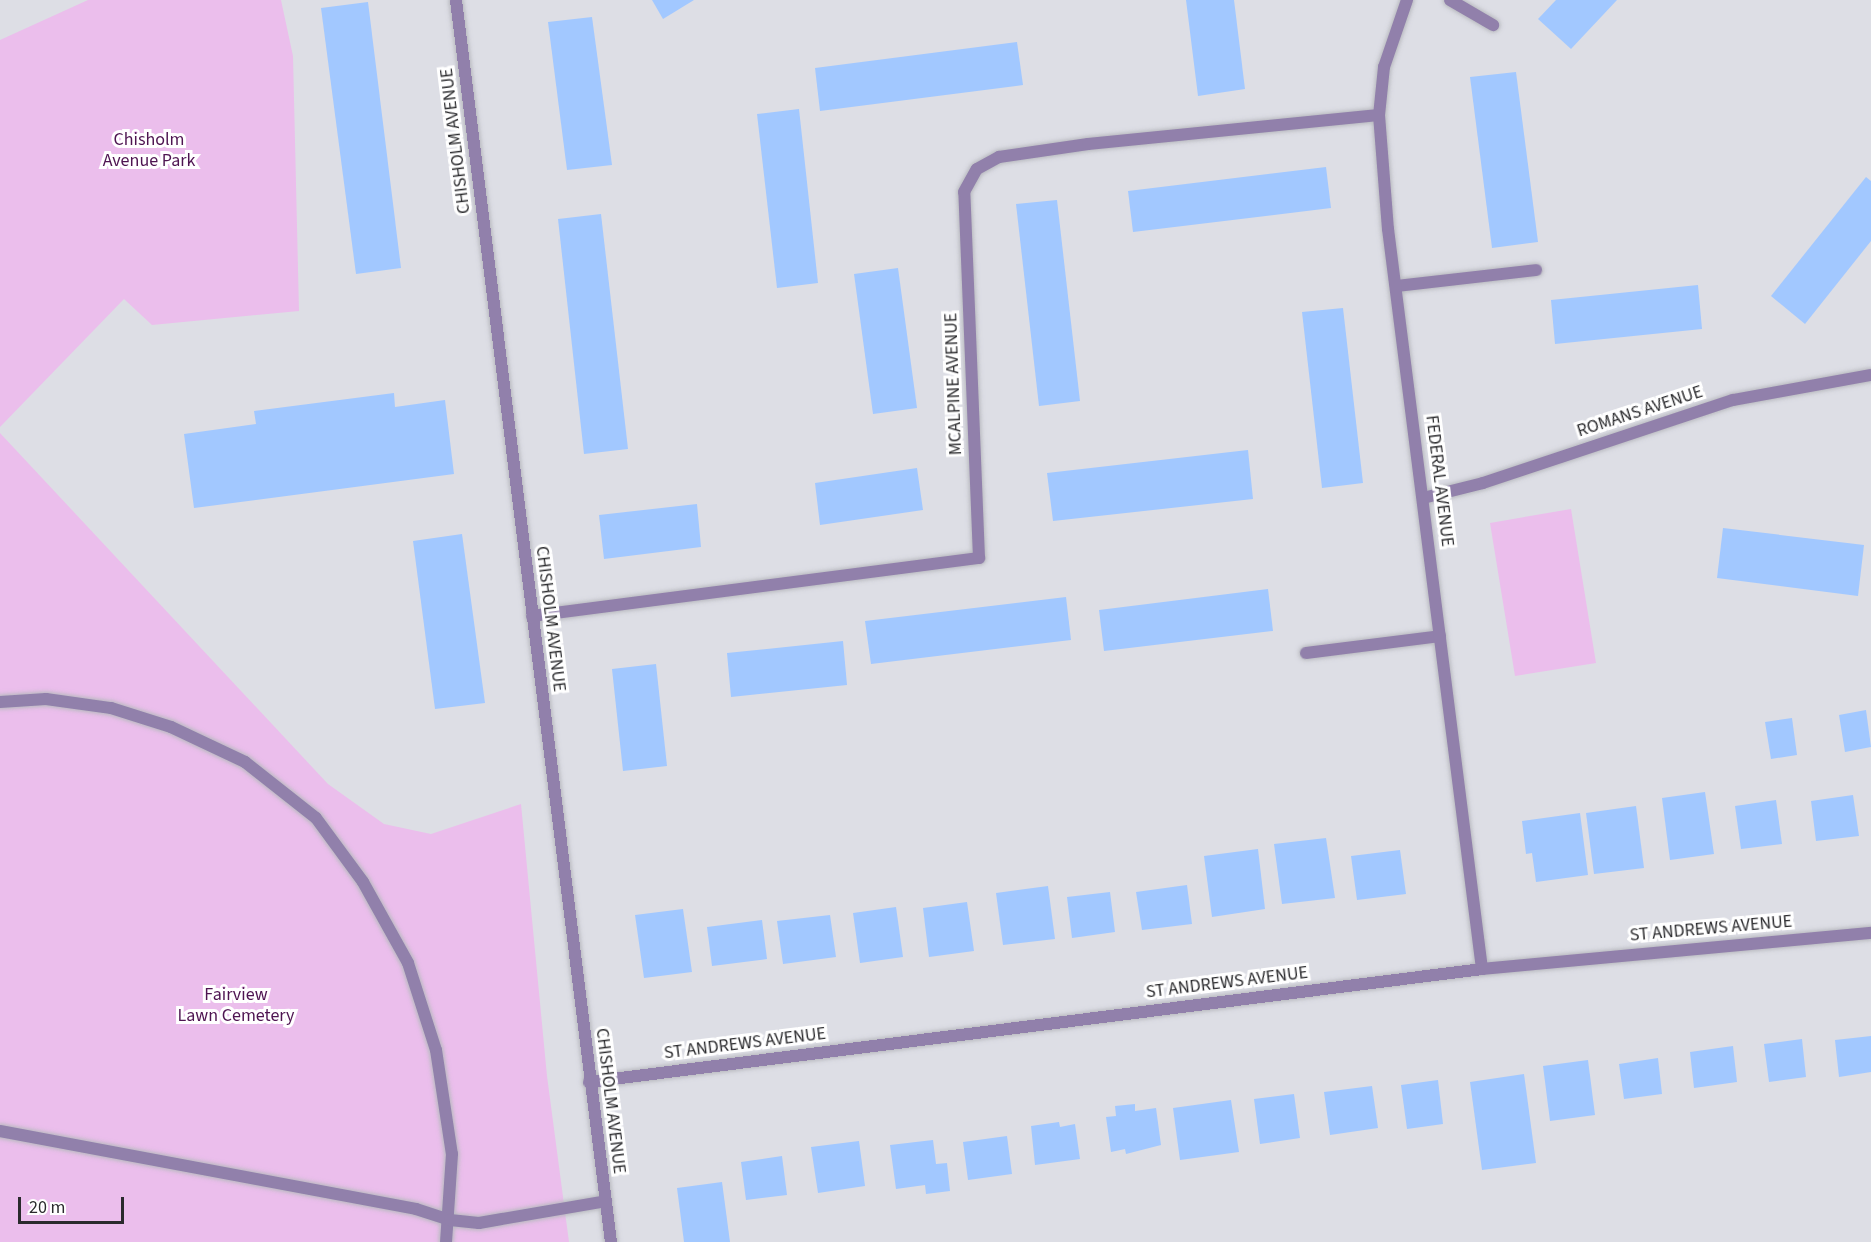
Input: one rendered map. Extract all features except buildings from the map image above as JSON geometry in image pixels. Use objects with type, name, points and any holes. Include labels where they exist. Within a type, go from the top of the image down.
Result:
[{"type":"street","name":"FEDERAL AVENUE","points":[[1407,0],[1384,67],[1379,115],[1396,286],[1482,969]]},
{"type":"street","points":[[1450,0],[1493,25]]},
{"type":"street","name":"CHISHOLM AVENUE","points":[[461,2],[532,616],[611,1242]]},
{"type":"street","name":"MCALPINE AVENUE","points":[[532,616],[979,558],[964,192],[977,169],[999,157],[1088,144],[1379,115]]},
{"type":"street","points":[[1396,286],[1536,270]]},
{"type":"street","name":"ROMANS AVENUE","points":[[1423,498],[1483,483],[1733,400],[1871,375]]},
{"type":"street","points":[[1306,653],[1440,636]]},
{"type":"street","points":[[0,702],[46,699],[89,705],[171,727],[245,762],[316,818],[363,882],[408,963],[436,1050],[446,1100],[452,1154],[450,1220],[446,1242]]},
{"type":"street","name":"ST ANDREWS AVENUE","points":[[589,1082],[1482,969],[1871,933]]},
{"type":"street","points":[[0,1131],[416,1209],[450,1220],[479,1223],[606,1201]]},
{"type":"green space","name":"Chisholm Avenue Park","points":[[88,0],[281,0],[293,56],[299,311],[152,325],[124,299],[0,427],[0,40]]},
{"type":"green space","name":"Fairview Lawn Cemetery","points":[[0,433],[328,784],[384,824],[431,834],[521,804],[547,1076],[569,1242],[0,1242]]},
{"type":"green space","points":[[1571,509],[1596,663],[1515,676],[1490,523]]}]
